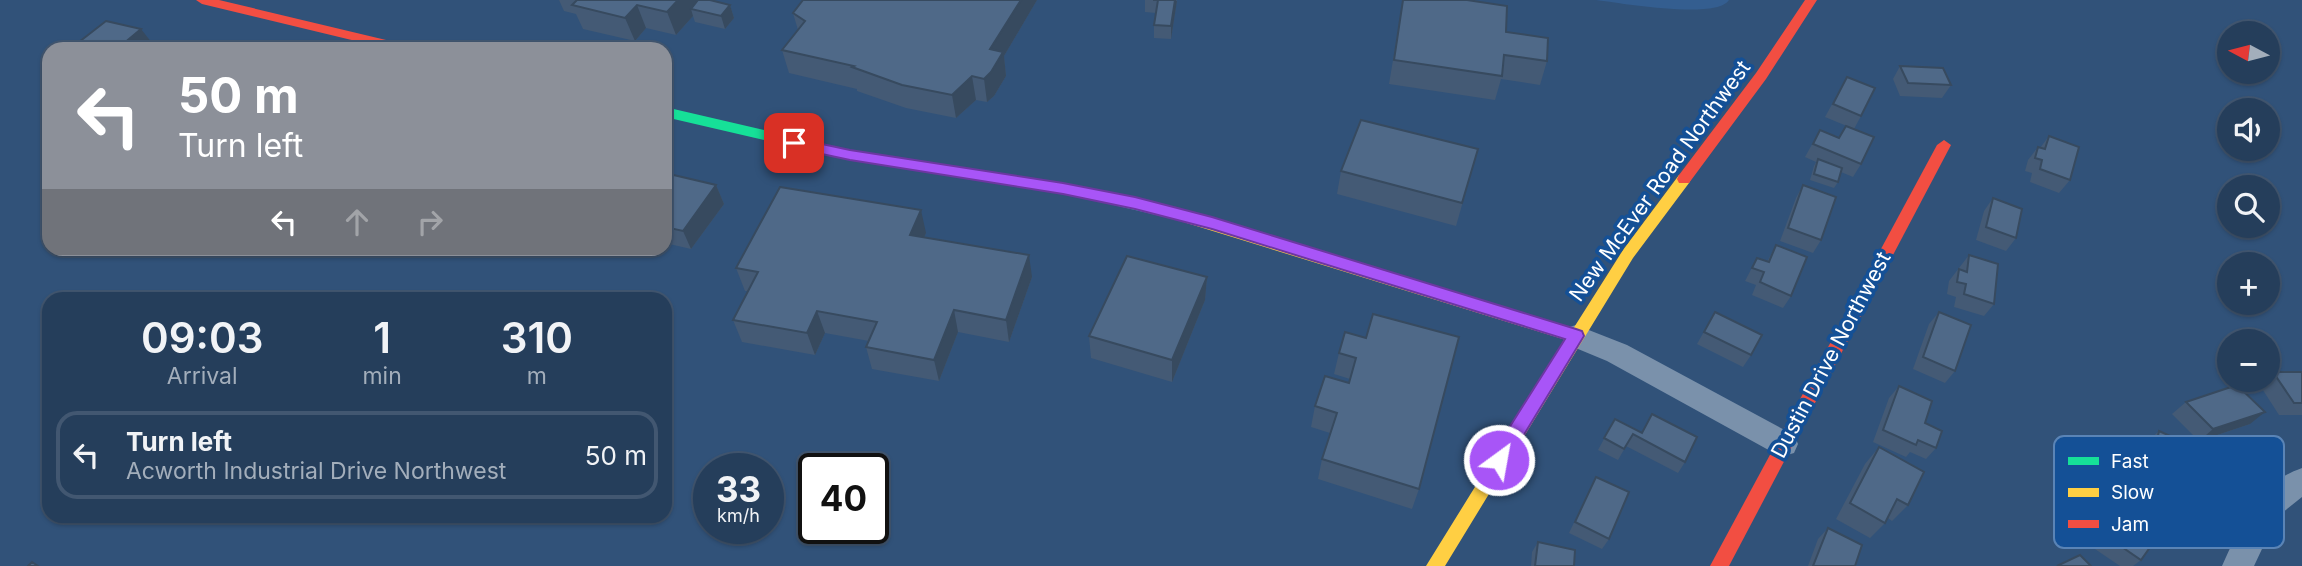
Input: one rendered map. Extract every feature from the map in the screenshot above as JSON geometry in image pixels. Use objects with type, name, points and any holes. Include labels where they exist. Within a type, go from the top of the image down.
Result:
[{"type":"street","points":[[202,0],[378,42]]},
{"type":"street","name":"New McEver Road Northwest","points":[[1435,566],[1628,254],[1761,76],[1811,0]]},
{"type":"street","points":[[672,114],[831,151],[1063,188],[1212,223],[1576,336],[1617,353],[1784,444]]},
{"type":"street","name":"Dustin Drive Northwest","points":[[1719,566],[1944,145]]},
{"type":"street","points":[[2284,492],[2302,481]]},
{"type":"street","points":[[2238,566],[2245,548]]},
{"type":"water","points":[[1596,0],[1729,0],[1721,6],[1688,10]]},
{"type":"building","points":[[577,0],[678,0],[667,12],[637,5],[625,18],[572,5]]},
{"type":"building","points":[[698,0],[730,5],[721,16],[691,9]]},
{"type":"building","points":[[803,0],[1021,0],[990,49],[1003,52],[991,72],[984,79],[972,76],[952,95],[902,85],[852,67],[854,66],[782,50],[805,21],[793,13]]},
{"type":"building","points":[[1158,0],[1175,0],[1171,26],[1154,25]]},
{"type":"building","points":[[1403,0],[1467,0],[1507,6],[1506,32],[1548,38],[1547,61],[1504,55],[1502,76],[1394,60]]},
{"type":"building","points":[[106,21],[141,29],[125,42],[79,42]]},
{"type":"building","points":[[1900,66],[1943,68],[1951,85],[1908,83]]},
{"type":"building","points":[[1847,77],[1875,88],[1861,116],[1833,104]]},
{"type":"building","points":[[1361,120],[1478,149],[1462,203],[1341,171]]},
{"type":"building","points":[[1846,126],[1874,137],[1861,164],[1813,144],[1820,130],[1839,138]]},
{"type":"building","points":[[2049,136],[2079,147],[2070,180],[2040,169],[2042,160],[2035,158],[2038,147],[2045,149]]},
{"type":"building","points":[[1818,159],[1842,168],[1838,182],[1814,174]]},
{"type":"building","points":[[672,175],[716,185],[683,231],[672,229]]},
{"type":"building","points":[[1803,185],[1836,197],[1821,240],[1788,228]]},
{"type":"building","points":[[780,187],[921,210],[910,235],[1029,255],[1006,320],[954,310],[934,360],[866,347],[877,322],[817,311],[807,333],[733,320],[758,272],[736,268]]},
{"type":"building","points":[[1993,198],[2022,209],[2016,238],[1986,227]]},
{"type":"building","points":[[1776,245],[1807,257],[1791,296],[1760,282],[1764,272],[1752,268],[1757,258],[1769,262]]},
{"type":"building","points":[[1969,255],[1998,264],[1994,304],[1964,294],[1966,284],[1957,282],[1959,269],[1967,272]]},
{"type":"building","points":[[1127,256],[1207,277],[1172,360],[1089,336]]},
{"type":"building","points":[[1715,312],[1762,335],[1751,355],[1704,332]]},
{"type":"building","points":[[1939,312],[1971,325],[1955,371],[1923,357]]},
{"type":"building","points":[[1373,314],[1459,337],[1419,489],[1322,459],[1337,413],[1315,406],[1325,376],[1349,383],[1356,358],[1339,353],[1345,332],[1366,338]]},
{"type":"building","points":[[2280,372],[2302,372],[2302,403],[2294,403],[2280,382]]},
{"type":"building","points":[[1899,386],[1932,401],[1925,423],[1942,431],[1936,448],[1918,440],[1916,445],[1883,430]]},
{"type":"building","points":[[2217,392],[2244,392],[2265,412],[2213,429],[2186,402]]},
{"type":"building","points":[[1652,414],[1697,437],[1685,462],[1633,434],[1624,449],[1604,438],[1615,419],[1642,433]]},
{"type":"building","points":[[1879,447],[1924,472],[1908,505],[1897,499],[1885,523],[1850,503]]},
{"type":"building","points":[[1596,477],[1629,492],[1609,539],[1575,522]]},
{"type":"building","points":[[1828,528],[1862,545],[1855,566],[1813,566]]},
{"type":"building","points":[[1538,542],[1575,550],[1574,566],[1535,566]]},
{"type":"building","points":[[2124,548],[2149,548],[2141,560]]},
{"type":"building","points":[[2080,555],[2091,566],[2057,566]]},
{"type":"traffic: fast","points":[[672,114],[850,155],[1063,188],[1169,212]]},
{"type":"traffic: slow","points":[[1435,566],[1628,254],[1684,179]]},
{"type":"traffic: slow","points":[[1169,212],[1576,336]]},
{"type":"traffic: jam","points":[[202,0],[378,42]]},
{"type":"traffic: jam","points":[[1684,179],[1761,76],[1811,0]]},
{"type":"traffic: jam","points":[[1719,566],[1944,145]]},
{"type":"route","points":[[794,143],[850,155],[1063,188],[1135,203],[1212,223],[1576,336],[1499,460]]}]
